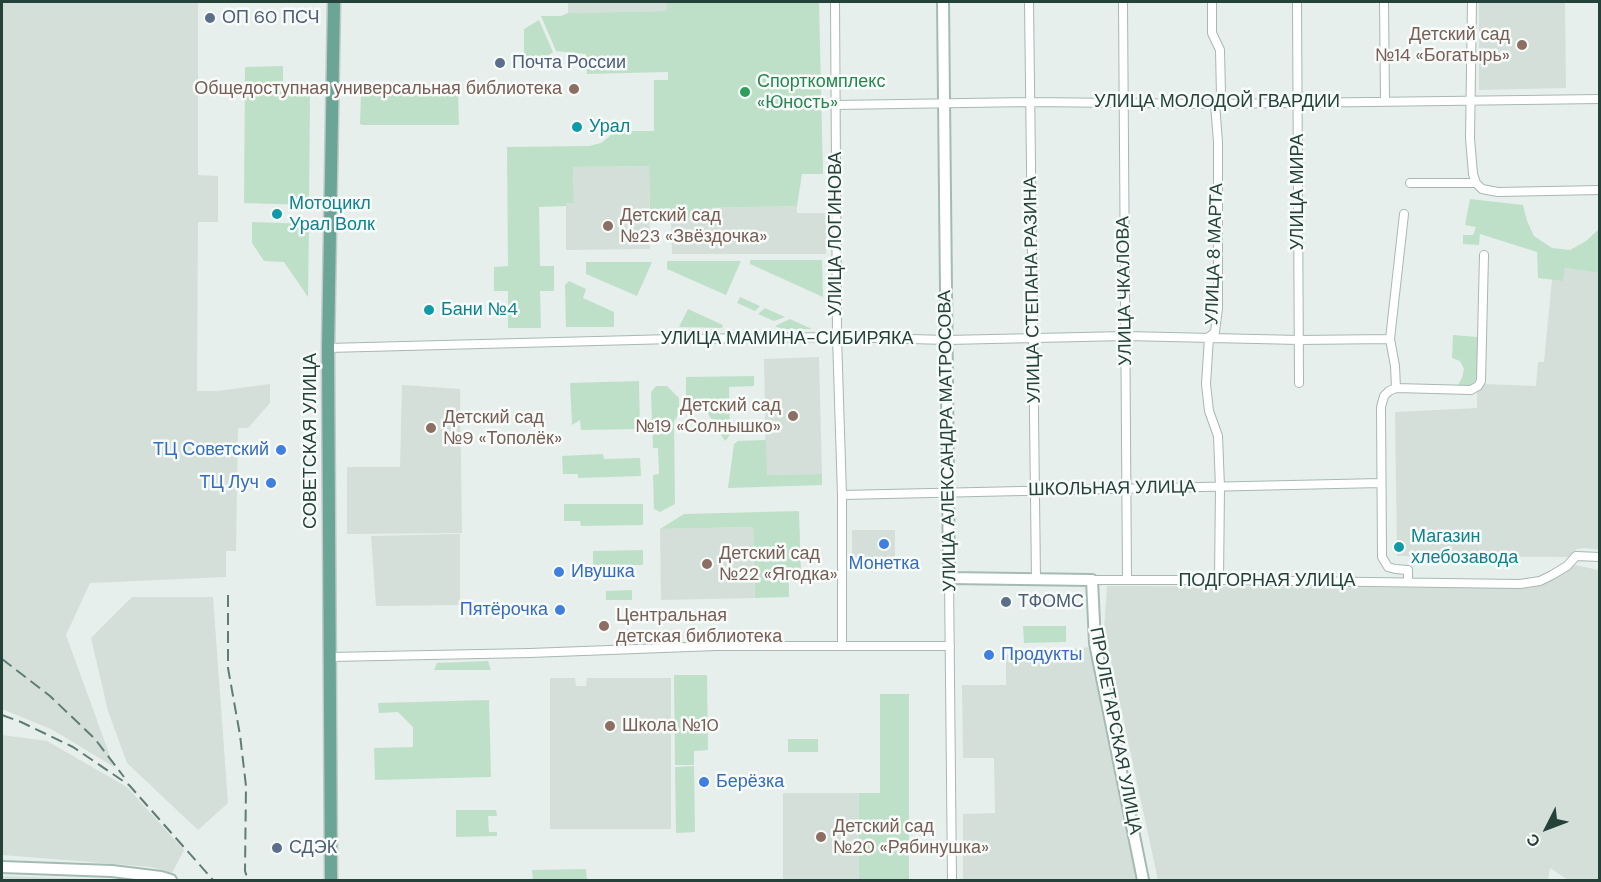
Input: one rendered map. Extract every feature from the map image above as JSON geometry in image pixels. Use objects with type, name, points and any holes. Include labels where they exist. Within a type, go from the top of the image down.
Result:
[{"type":"main road","name":"СОВЕТСКАЯ УЛИЦА","points":[[331,880],[328,348],[334,2]]},
{"type":"street","name":"УЛИЦА ЛОГИНОВА","points":[[835,2],[842,646]]},
{"type":"street","name":"УЛИЦА АЛЕКСАНДРА МАТРОСОВА","points":[[943,2],[952,880]]},
{"type":"street","name":"УЛИЦА СТЕПАНА РАЗИНА","points":[[1029,2],[1036,579]]},
{"type":"street","name":"УЛИЦА ЧКАЛОВА","points":[[1123,2],[1126,580]]},
{"type":"street","name":"УЛИЦА 8 МАРТА","points":[[1212,2],[1212,33],[1220,50],[1222,64],[1221,95],[1215,104],[1218,142],[1218,308],[1215,332],[1209,337],[1206,384],[1209,411],[1218,436],[1219,580]]},
{"type":"street","name":"УЛИЦА МИРА","points":[[1297,2],[1299,383]]},
{"type":"street","points":[[1384,2],[1385,102]]},
{"type":"street","points":[[1472,2],[1472,163],[1476,183],[1482,189],[1498,192],[1599,190]]},
{"type":"street","name":"УЛИЦА МОЛОДОЙ ГВАРДИИ","points":[[835,105],[1030,102],[1215,104],[1599,99]]},
{"type":"street","points":[[1410,183],[1476,183]]},
{"type":"street","points":[[1396,388],[1390,339],[1404,214]]},
{"type":"street","points":[[1408,582],[1408,570],[1388,567],[1382,557],[1381,407],[1384,396],[1396,388],[1471,390],[1481,381],[1484,255]]},
{"type":"street","name":"УЛИЦА МАМИНА-СИБИРЯКА","points":[[328,348],[837,337],[946,340],[1126,336],[1299,340],[1390,339]]},
{"type":"street","name":"ШКОЛЬНАЯ УЛИЦА","points":[[842,495],[1381,483]]},
{"type":"street","name":"ПОДГОРНАЯ УЛИЦА","points":[[949,578],[1531,583],[1568,566],[1576,556],[1599,557]]},
{"type":"street","name":"ПРОЛЕТАРСКАЯ УЛИЦА","points":[[1092,580],[1095,643],[1143,880]]},
{"type":"street","points":[[330,657],[716,646],[950,646]]},
{"type":"street","points":[[2,867],[112,871],[171,880]]},
{"type":"shaded area","points":[[2,2],[198,2],[198,175],[218,176],[218,222],[198,222],[197,391],[217,391],[270,384],[270,403],[248,428],[238,428],[236,551],[226,551],[226,577],[90,583],[66,635],[114,767],[53,730],[2,709]]},
{"type":"shaded area","points":[[568,2],[667,2],[667,11],[568,13]]},
{"type":"shaded area","name":"Детский сад №14 «Богатырь»","points":[[1479,2],[1565,2],[1566,88],[1479,90]]},
{"type":"shaded area","name":"Детский сад №23 «Звёздочка»","points":[[649,166],[650,249],[566,250],[566,203],[574,203],[573,167]]},
{"type":"shaded area","points":[[797,206],[797,213],[826,213],[826,254],[672,254],[671,219],[704,218],[704,208]]},
{"type":"shaded area","points":[[1564,268],[1599,273],[1599,550],[1577,549],[1571,557],[1397,556],[1395,412],[1477,408],[1477,390],[1484,384],[1536,386],[1538,362],[1544,362],[1552,279],[1563,280]]},
{"type":"shaded area","name":"Детский сад №19 «Солнышко»","points":[[819,357],[822,474],[766,475],[764,359]]},
{"type":"shaded area","name":"Детский сад №9 «Тополёк»","points":[[402,385],[460,389],[462,533],[347,534],[347,467],[400,467]]},
{"type":"shaded area","name":"Детский сад №22 «Ягодка»","points":[[753,527],[755,598],[661,600],[660,529]]},
{"type":"shaded area","points":[[852,530],[895,530],[895,560],[852,560]]},
{"type":"shaded area","points":[[460,534],[460,605],[376,606],[371,536]]},
{"type":"shaded area","points":[[1575,565],[1599,570],[1599,880],[1568,880],[1550,868],[1548,880],[1158,880],[1104,629],[1107,586],[1528,588],[1553,579]]},
{"type":"shaded area","points":[[132,597],[213,597],[228,803],[198,830],[127,763],[108,711],[91,638]]},
{"type":"shaded area","points":[[1091,647],[1138,880],[963,880],[963,814],[995,813],[994,758],[963,758],[962,685],[1006,685],[1006,655]]},
{"type":"shaded area","name":"Школа №10","points":[[550,678],[575,678],[576,686],[586,686],[587,678],[671,678],[671,829],[550,829]]},
{"type":"shaded area","points":[[2,735],[47,741],[127,787],[184,850],[172,873],[152,867],[2,855]]},
{"type":"shaded area","name":"Детский сад №20 «Рябинушка»","points":[[783,793],[859,793],[859,880],[783,880]]},
{"type":"shaded area","points":[[2,876],[122,880],[2,880]]},
{"type":"green space","name":"Спорткомплекс «Юность»","points":[[667,2],[819,2],[823,174],[802,174],[797,206],[705,208],[705,218],[650,219],[649,166],[573,167],[574,203],[566,203],[566,206],[539,207],[540,266],[554,266],[554,291],[540,291],[541,328],[508,328],[508,291],[494,291],[494,267],[508,266],[507,147],[589,146],[601,143],[616,131],[654,131],[654,80],[668,80],[668,72],[587,74],[586,54],[556,51],[541,16],[561,16],[568,13],[667,11]]},
{"type":"green space","points":[[539,20],[553,52],[540,63],[524,69],[524,29]]},
{"type":"green space","points":[[283,66],[283,95],[310,95],[309,205],[244,203],[245,67]]},
{"type":"green space","points":[[458,93],[459,125],[360,124],[361,94]]},
{"type":"green space","points":[[1470,199],[1523,205],[1534,236],[1552,248],[1570,250],[1586,241],[1599,229],[1599,273],[1565,268],[1563,281],[1538,278],[1537,252],[1480,234],[1479,245],[1463,244],[1463,235],[1473,235],[1476,227],[1465,225]]},
{"type":"green space","points":[[252,222],[309,224],[308,297],[284,262],[264,261],[252,243]]},
{"type":"green space","points":[[750,260],[822,260],[823,297],[750,264]]},
{"type":"green space","points":[[667,261],[741,261],[726,295],[667,269]]},
{"type":"green space","points":[[586,262],[652,262],[637,296],[586,274]]},
{"type":"green space","points":[[569,281],[586,289],[583,298],[614,312],[614,327],[566,327],[565,285]]},
{"type":"green space","points":[[740,297],[760,306],[755,311],[737,303]]},
{"type":"green space","points":[[765,308],[785,317],[774,321],[758,314]]},
{"type":"green space","points":[[688,309],[723,325],[722,328],[679,327]]},
{"type":"green space","points":[[790,319],[812,329],[782,329],[775,326]]},
{"type":"green space","points":[[1453,335],[1477,337],[1477,378],[1473,384],[1468,386],[1458,385],[1464,369],[1460,361],[1452,358]]},
{"type":"green space","points":[[754,376],[754,386],[729,387],[730,435],[725,441],[702,404],[686,404],[686,377]]},
{"type":"green space","points":[[639,381],[640,429],[581,430],[580,420],[572,425],[570,383]]},
{"type":"green space","points":[[656,386],[667,386],[679,398],[679,414],[674,421],[675,504],[660,512],[654,509],[653,475],[659,474],[658,448],[653,448],[651,392]]},
{"type":"green space","points":[[766,440],[767,475],[822,474],[822,485],[728,488],[734,444],[738,441]]},
{"type":"green space","points":[[603,454],[604,459],[640,458],[641,476],[578,478],[578,474],[563,474],[562,456]]},
{"type":"green space","points":[[564,504],[643,504],[643,525],[581,526],[580,521],[564,521]]},
{"type":"green space","points":[[799,511],[801,573],[789,573],[789,597],[755,598],[753,527],[660,529],[684,514]]},
{"type":"green space","points":[[643,550],[643,565],[593,565],[593,551]]},
{"type":"green space","points":[[632,590],[632,600],[606,600],[606,591]]},
{"type":"green space","points":[[1023,626],[1066,626],[1066,642],[1024,643]]},
{"type":"green space","points":[[488,661],[491,670],[434,670],[437,663]]},
{"type":"green space","points":[[674,675],[707,675],[708,750],[694,751],[694,765],[675,765]]},
{"type":"green space","points":[[880,694],[909,694],[909,880],[859,880],[859,793],[880,793]]},
{"type":"green space","points":[[489,700],[491,777],[375,780],[374,748],[413,747],[413,727],[398,712],[379,713],[378,703]]},
{"type":"green space","points":[[788,739],[818,739],[818,752],[788,752]]},
{"type":"green space","points":[[694,766],[695,832],[676,833],[675,767]]},
{"type":"green space","points":[[456,810],[496,810],[497,816],[488,816],[489,832],[497,832],[497,836],[456,837]]},
{"type":"green space","points":[[586,869],[587,880],[533,880],[532,870]]},
{"type":"railway","points":[[228,595],[228,668],[246,786],[245,871],[248,880]]},
{"type":"railway","points":[[2,659],[50,696],[95,739],[124,777]]},
{"type":"railway","points":[[2,715],[73,747],[129,785],[213,880]]},
{"type":"place","name":"ОП 60 ПСЧ","points":[[210,18]]},
{"type":"place","name":"Детский сад №14 «Богатырь»","points":[[1522,45]]},
{"type":"place","name":"Почта России","points":[[500,63]]},
{"type":"place","name":"Общедоступная универсальная библиотека","points":[[574,89]]},
{"type":"place","name":"Спорткомплекс «Юность»","points":[[745,92]]},
{"type":"place","name":"Урал","points":[[577,127]]},
{"type":"place","name":"Мотоцикл Урал Волк","points":[[277,214]]},
{"type":"place","name":"Детский сад №23 «Звёздочка»","points":[[608,226]]},
{"type":"place","name":"Бани №4","points":[[429,310]]},
{"type":"place","name":"Детский сад №19 «Солнышко»","points":[[793,416]]},
{"type":"place","name":"Детский сад №9 «Тополёк»","points":[[431,428]]},
{"type":"place","name":"ТЦ Советский","points":[[281,450]]},
{"type":"place","name":"ТЦ Луч","points":[[271,483]]},
{"type":"place","name":"Монетка","points":[[884,544]]},
{"type":"place","name":"Магазин хлебозавода","points":[[1399,547]]},
{"type":"place","name":"Детский сад №22 «Ягодка»","points":[[707,564]]},
{"type":"place","name":"Ивушка","points":[[559,572]]},
{"type":"place","name":"ТФОМС","points":[[1006,602]]},
{"type":"place","name":"Пятёрочка","points":[[560,610]]},
{"type":"place","name":"Центральная детская библиотека","points":[[604,626]]},
{"type":"place","name":"Продукты","points":[[989,655]]},
{"type":"place","name":"Школа №10","points":[[610,726]]},
{"type":"place","name":"Берёзка","points":[[704,782]]},
{"type":"place","name":"Детский сад №20 «Рябинушка»","points":[[821,837]]},
{"type":"place","name":"СДЭК","points":[[277,848]]}]
